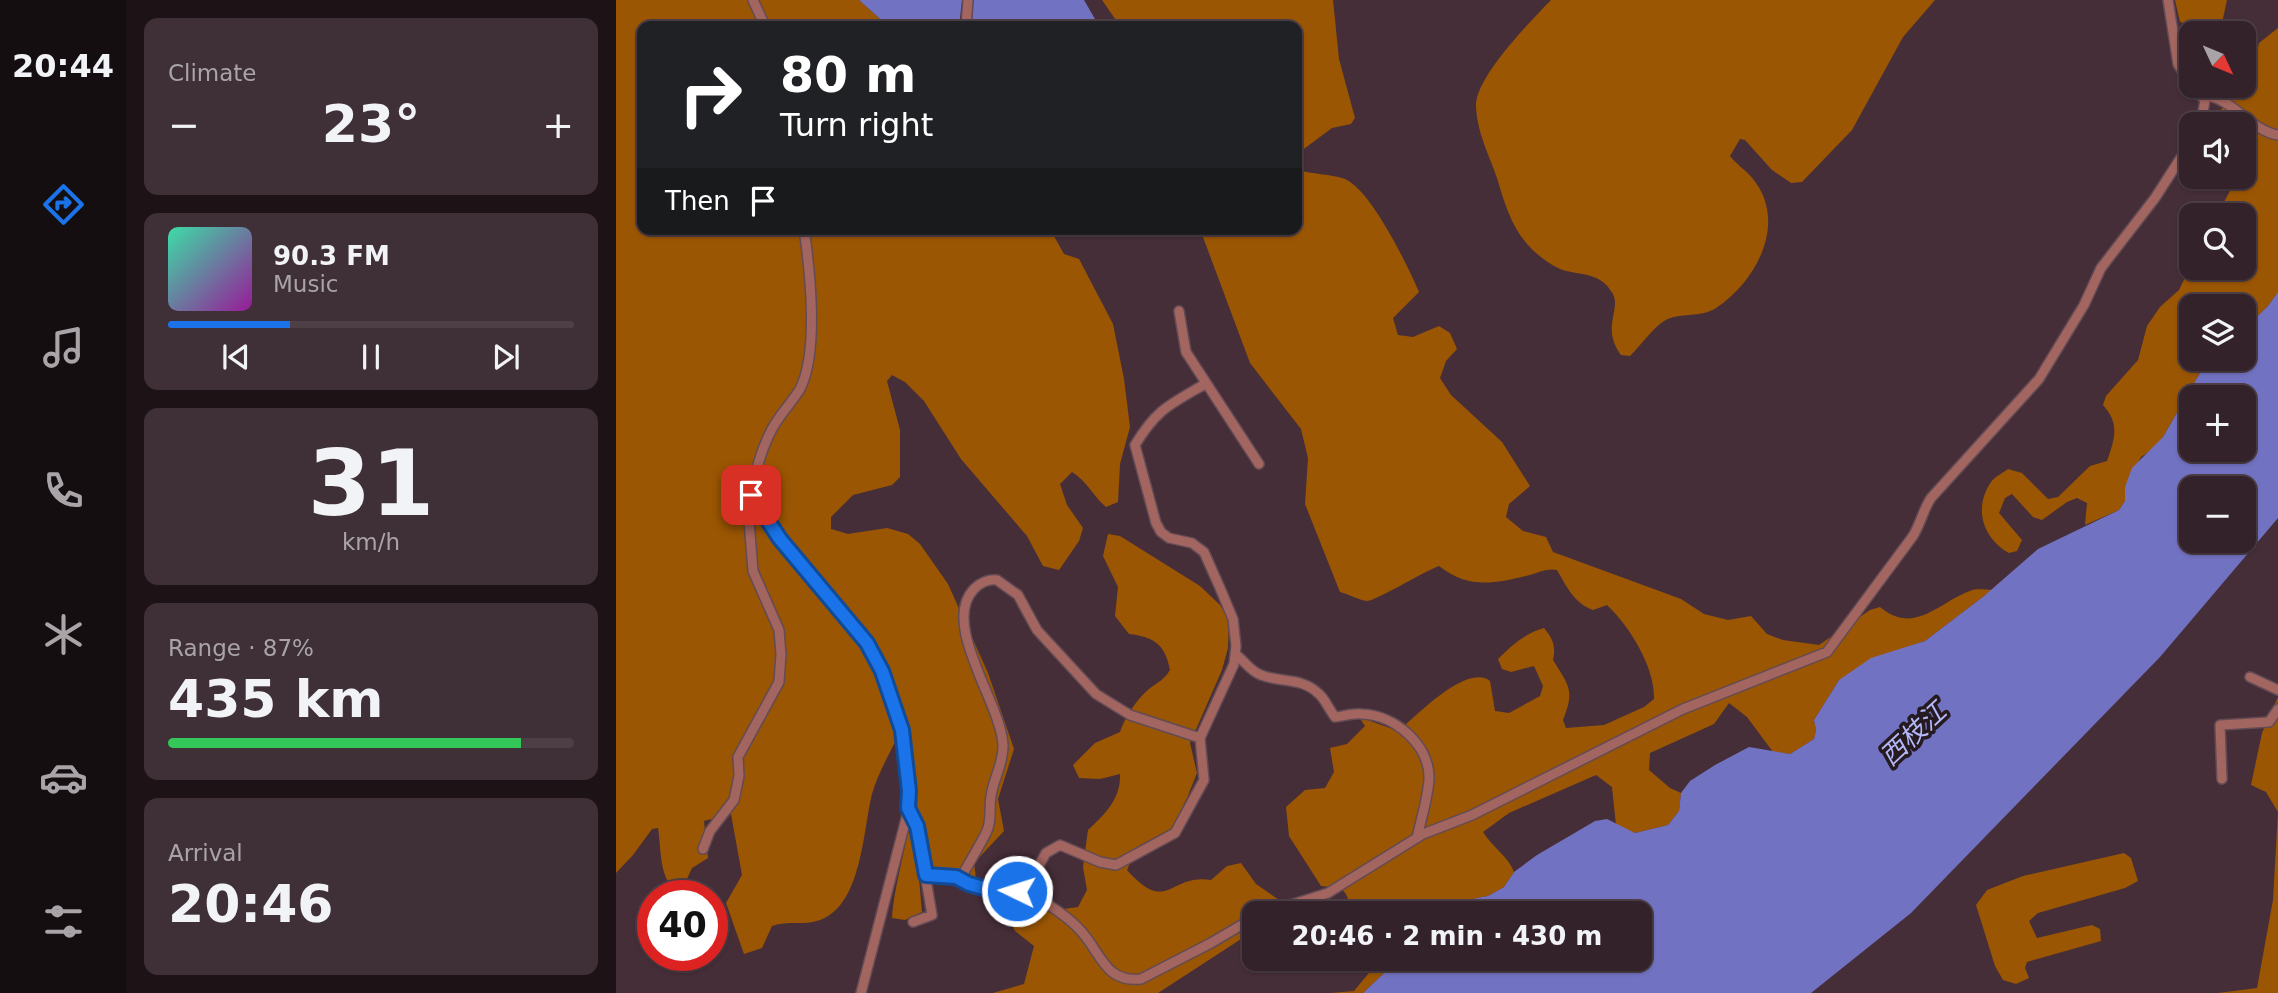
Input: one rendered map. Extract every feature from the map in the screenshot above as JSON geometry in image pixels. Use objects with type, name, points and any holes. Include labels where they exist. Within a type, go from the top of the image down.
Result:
[{"type":"street","points":[[753,0],[763,21]]},
{"type":"street","points":[[966,21],[968,0]]},
{"type":"street","points":[[2168,0],[2179,66]]},
{"type":"street","points":[[2215,98],[2223,100],[2266,132],[2278,135]]},
{"type":"street","points":[[1303,901],[1328,893],[1418,838],[1472,815],[1683,709],[1827,652],[1913,536],[1931,498],[2039,379],[2084,305],[2101,268],[2155,198],[2179,161]]},
{"type":"street","points":[[704,849],[710,831],[734,800],[738,757],[779,682],[779,630],[753,571],[749,521],[757,465],[770,432],[801,387],[808,364],[812,289],[805,235]]},
{"type":"street","points":[[1179,311],[1185,352],[1259,464]]},
{"type":"street","points":[[1022,890],[1031,881],[1046,853],[1060,845],[1100,862],[1116,865],[1175,833],[1204,780],[1200,738],[1234,664],[1233,619],[1203,552],[1192,543],[1169,538],[1161,532],[1156,523],[1135,445],[1150,420],[1205,384]]},
{"type":"street","points":[[751,495],[780,539],[867,643],[882,671],[902,730],[909,791],[908,808],[861,993]]},
{"type":"street","points":[[960,880],[987,832],[990,797],[1004,745],[975,669],[965,624],[963,608],[967,597],[979,584],[998,580],[1012,588],[1037,630],[1096,694],[1130,715],[1200,738]]},
{"type":"street","points":[[1235,654],[1252,671],[1295,680],[1311,688],[1321,695],[1335,717],[1365,713],[1394,724],[1410,734],[1426,759],[1429,779],[1418,838]]},
{"type":"street","points":[[2250,677],[2278,690]]},
{"type":"street","points":[[2222,779],[2220,725],[2269,722],[2278,709]]},
{"type":"street","points":[[908,808],[917,826],[932,915],[913,922]]},
{"type":"street","points":[[926,875],[960,880],[998,892],[1022,890],[1041,899],[1080,929],[1108,970],[1115,976],[1132,980],[1141,979],[1242,924]]},
{"type":"shaded area","points":[[616,0],[859,0],[882,21],[637,21],[637,235],[1053,235],[1064,254],[1079,259],[1113,324],[1130,427],[1120,464],[1118,502],[1106,507],[1072,472],[1060,484],[1067,505],[1083,528],[1079,541],[1059,570],[1043,566],[1027,536],[961,459],[924,401],[905,382],[892,375],[887,381],[900,430],[900,477],[892,485],[853,495],[831,517],[831,529],[848,534],[887,528],[908,534],[920,544],[948,584],[988,673],[1014,749],[998,799],[1004,831],[974,863],[976,879],[948,871],[919,878],[922,912],[905,920],[892,918],[913,799],[909,754],[899,734],[872,794],[863,846],[853,883],[845,899],[834,912],[820,920],[772,926],[762,948],[744,954],[728,909],[728,900],[742,875],[731,814],[704,821],[708,858],[692,868],[686,880],[667,880],[658,828],[652,829],[616,873]]},
{"type":"shaded area","points":[[1102,0],[1333,0],[1339,59],[1355,118],[1351,124],[1332,128],[1302,150],[1302,21],[1117,21]]},
{"type":"shaded area","points":[[1551,0],[1935,0],[1903,37],[1852,130],[1802,182],[1791,183],[1772,170],[1745,140],[1740,139],[1730,156],[1753,179],[1763,196],[1768,214],[1763,250],[1755,267],[1731,296],[1716,308],[1664,321],[1630,356],[1621,355],[1612,336],[1615,300],[1607,286],[1594,277],[1555,266],[1536,253],[1521,237],[1507,208],[1479,125],[1476,107],[1484,81],[1505,50]]},
{"type":"shaded area","points":[[2175,0],[2227,0],[2222,21],[2180,21]]},
{"type":"shaded area","points":[[2278,28],[2278,292],[2256,318],[2256,294],[2179,294],[2179,371],[2201,371],[2193,385],[2179,385],[2179,409],[2157,446],[2141,457],[2125,487],[2125,501],[2119,510],[2085,525],[2087,503],[2077,498],[2042,520],[2033,517],[2012,494],[2005,498],[1999,513],[2022,540],[2017,551],[2009,553],[1993,539],[1984,522],[1983,502],[1992,480],[2008,469],[2022,473],[2048,499],[2058,497],[2090,466],[2107,461],[2114,425],[2103,405],[2106,396],[2138,360],[2147,326],[2160,307],[2179,290],[2184,280],[2256,280],[2256,203],[2223,203],[2231,189],[2256,189],[2256,112],[2219,112],[2232,98],[2256,98],[2256,55],[2259,43]]},
{"type":"shaded area","points":[[1302,171],[1345,179],[1355,186],[1377,213],[1398,248],[1419,292],[1393,318],[1398,335],[1413,337],[1439,326],[1450,333],[1457,349],[1446,361],[1440,378],[1451,395],[1502,442],[1530,486],[1509,504],[1506,517],[1523,531],[1546,537],[1553,552],[1681,599],[1704,614],[1728,620],[1751,616],[1767,634],[1783,640],[1819,645],[1870,610],[1880,607],[1892,615],[1915,618],[1972,590],[1992,590],[1925,641],[1899,650],[1839,680],[1814,720],[1814,739],[1790,754],[1773,752],[1747,717],[1729,703],[1714,724],[1650,753],[1649,770],[1670,788],[1681,793],[1679,811],[1668,825],[1635,833],[1616,825],[1612,787],[1596,775],[1509,813],[1483,832],[1514,872],[1504,887],[1488,896],[1462,901],[1349,901],[1341,890],[1321,886],[1289,836],[1286,807],[1305,790],[1325,788],[1334,772],[1330,748],[1347,744],[1365,726],[1359,717],[1398,731],[1455,685],[1480,677],[1490,681],[1495,711],[1509,713],[1540,696],[1543,686],[1534,666],[1511,672],[1502,669],[1498,659],[1513,645],[1544,628],[1553,643],[1553,660],[1569,688],[1569,702],[1563,720],[1566,728],[1604,725],[1644,707],[1654,699],[1653,687],[1646,661],[1616,614],[1607,605],[1593,610],[1586,607],[1572,594],[1557,570],[1494,582],[1472,582],[1450,574],[1439,566],[1367,601],[1340,592],[1305,504],[1308,458],[1301,429],[1250,363],[1202,235],[1302,235]]},
{"type":"shaded area","points":[[1108,534],[1120,536],[1200,586],[1220,605],[1229,620],[1228,648],[1222,670],[1190,743],[1197,773],[1187,798],[1172,828],[1137,847],[1127,870],[1141,883],[1161,892],[1197,879],[1211,880],[1227,866],[1241,863],[1256,884],[1281,901],[1242,901],[1242,938],[1158,993],[993,993],[1024,984],[1034,946],[1015,931],[1008,917],[1078,907],[1087,890],[1083,867],[1088,830],[1106,812],[1115,798],[1120,774],[1100,779],[1079,778],[1073,765],[1095,743],[1120,732],[1136,703],[1170,670],[1165,654],[1157,643],[1129,634],[1115,616],[1118,587],[1103,556]]},
{"type":"shaded area","points":[[2278,697],[2278,812],[2266,792],[2251,785],[2262,733]]},
{"type":"shaded area","points":[[2278,812],[2278,993],[2218,993],[2257,988],[2273,900]]},
{"type":"shaded area","points":[[2124,853],[2131,858],[2138,881],[2125,888],[2038,913],[2029,921],[2037,938],[2092,925],[2100,929],[2101,941],[2027,962],[2025,968],[2029,978],[2016,984],[2003,980],[1995,966],[1976,905],[1987,890],[2023,876]]},
{"type":"shaded area","points":[[1371,971],[1386,971],[1363,993],[1331,993],[1354,991]]},
{"type":"water","points":[[859,0],[962,0],[960,21],[882,21]]},
{"type":"water","points":[[973,0],[1084,0],[1096,21],[971,21]]},
{"type":"water","name":"西枝江","points":[[2278,292],[2278,518],[2256,544],[2256,476],[2179,476],[2179,553],[2248,553],[2160,657],[1911,913],[1811,993],[1363,993],[1386,971],[1652,971],[1652,901],[1462,901],[1488,896],[1504,887],[1514,872],[1537,855],[1595,821],[1607,819],[1635,833],[1668,825],[1679,811],[1681,793],[1690,781],[1749,747],[1790,754],[1814,739],[1814,720],[1839,680],[1871,658],[1925,641],[1984,596],[2038,549],[2119,510],[2125,501],[2125,487],[2132,468],[2163,437],[2179,409],[2179,462],[2256,462],[2256,385],[2193,385],[2201,371],[2256,371],[2256,318]]},
{"type":"route","points":[[751,495],[780,539],[867,643],[882,671],[902,730],[909,791],[908,808],[917,826],[926,875],[956,877],[969,884],[998,892],[1017,891]]}]
